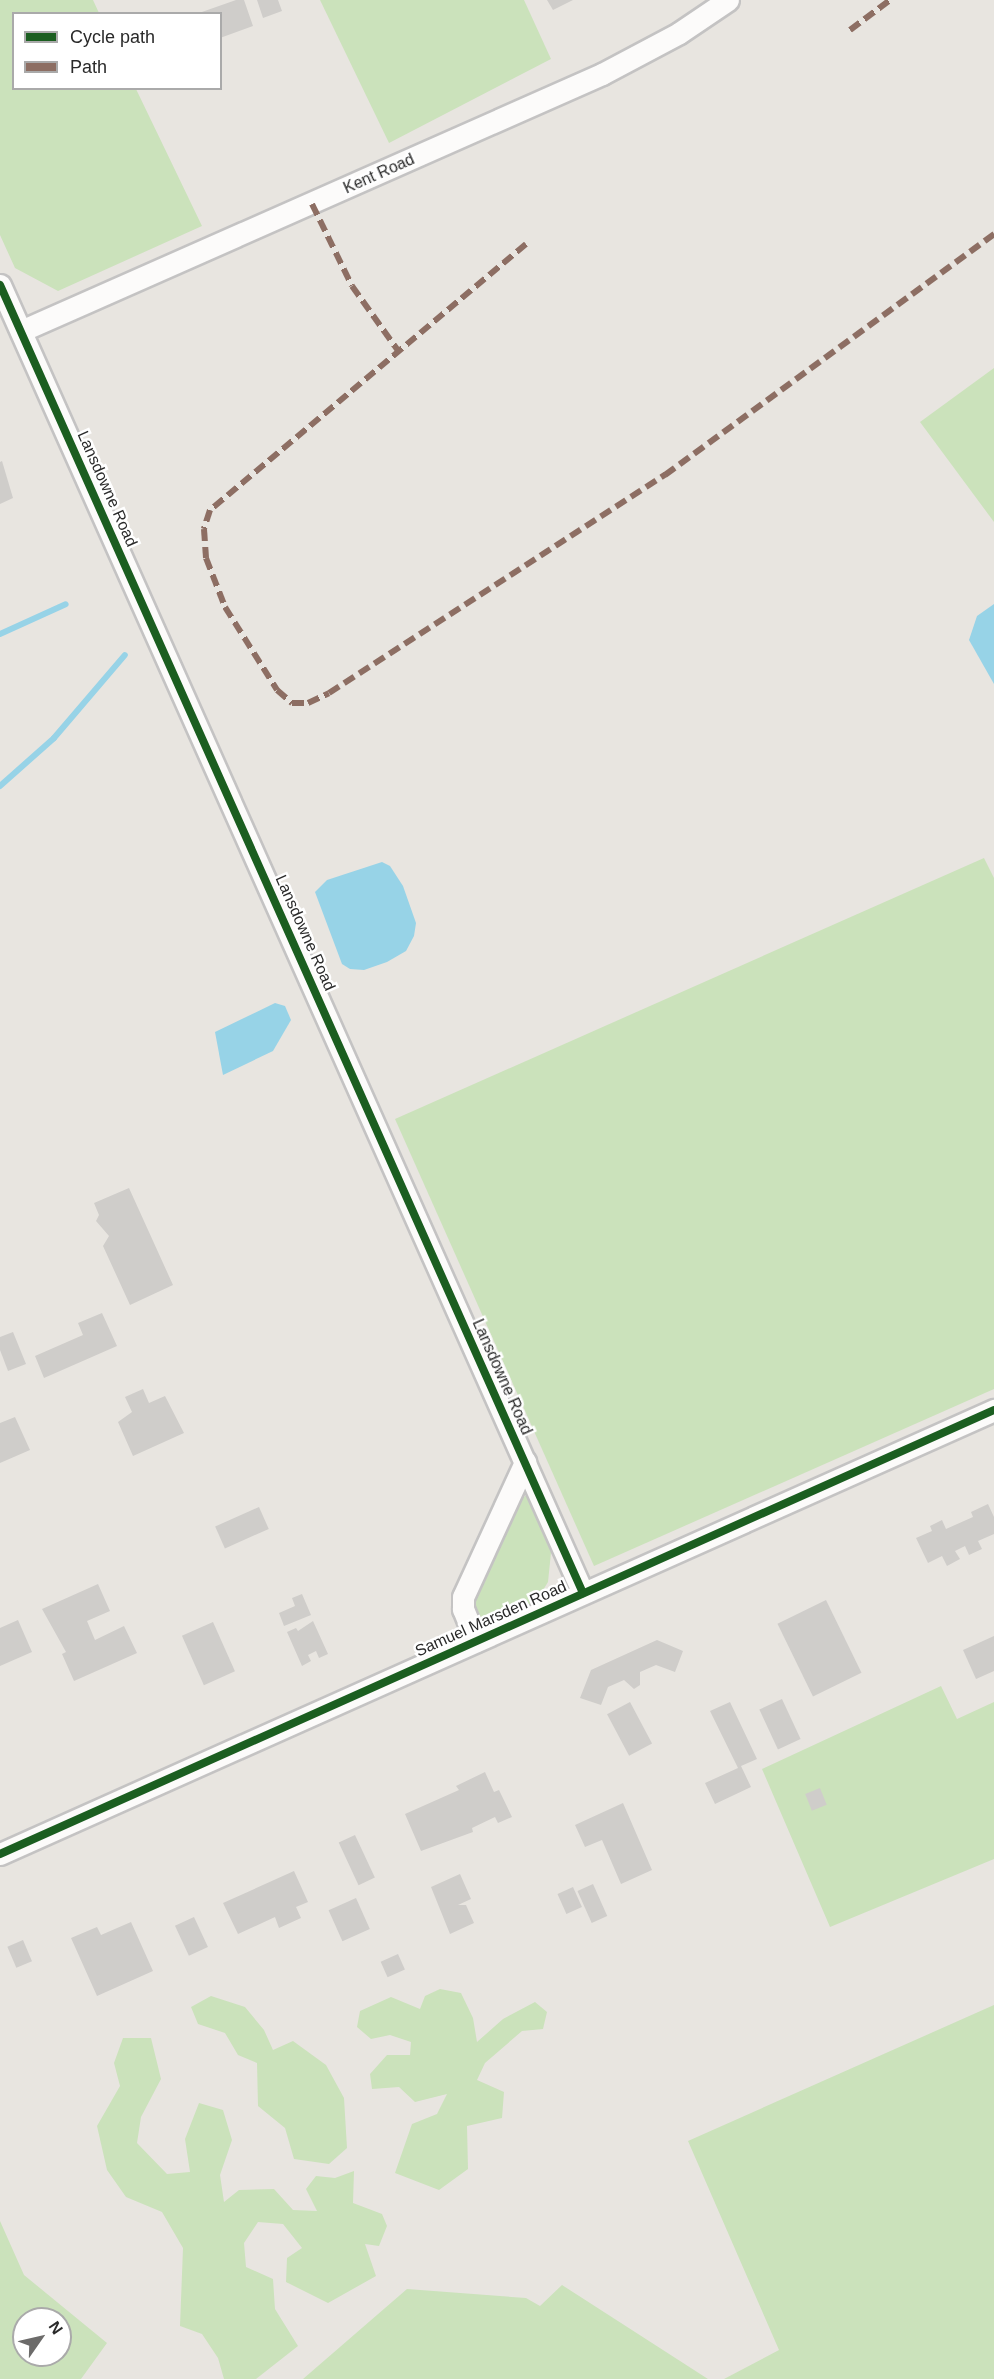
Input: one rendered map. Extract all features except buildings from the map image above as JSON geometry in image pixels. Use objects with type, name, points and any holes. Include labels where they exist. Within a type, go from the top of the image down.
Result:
[{"type":"street","name":"Kent Road","points":[[21,331],[602,74],[679,33],[728,0]]},
{"type":"street","name":"Lansdowne Road","points":[[0,285],[175,671],[584,1593]]},
{"type":"street","name":"Samuel Marsden Road","points":[[0,1854],[994,1410]]},
{"type":"street","points":[[476,1641],[463,1609],[463,1597],[525,1462]]},
{"type":"green space","points":[[0,0],[93,0],[99,12],[12,12],[12,90],[136,90],[202,226],[58,291],[15,268],[0,235]]},
{"type":"green space","points":[[320,0],[524,0],[551,59],[389,143]]},
{"type":"green space","points":[[994,368],[994,522],[920,422]]},
{"type":"green space","points":[[984,858],[994,878],[994,1389],[594,1566],[395,1119]]},
{"type":"green space","points":[[525,1496],[529,1496],[552,1543],[548,1582],[534,1605],[485,1624],[470,1606],[516,1506]]},
{"type":"green space","points":[[941,1686],[957,1719],[994,1702],[994,1859],[830,1927],[762,1769]]},
{"type":"green space","points":[[440,1989],[461,1993],[473,2018],[477,2042],[503,2019],[535,2002],[547,2012],[543,2029],[522,2031],[485,2063],[477,2080],[504,2092],[502,2118],[467,2126],[468,2169],[439,2190],[395,2173],[412,2124],[437,2114],[447,2094],[415,2102],[399,2087],[372,2089],[370,2074],[387,2055],[410,2055],[411,2042],[390,2035],[371,2039],[357,2027],[360,2011],[391,1997],[420,2009],[425,1996]]},
{"type":"green space","points":[[211,1996],[245,2007],[264,2030],[273,2050],[293,2041],[326,2065],[344,2098],[347,2148],[329,2164],[294,2159],[285,2128],[258,2106],[257,2063],[238,2055],[225,2033],[198,2024],[191,2007]]},
{"type":"green space","points":[[994,2005],[994,2379],[724,2379],[779,2350],[688,2141]]},
{"type":"green space","points":[[123,2038],[151,2038],[161,2079],[141,2117],[137,2143],[167,2174],[190,2172],[185,2139],[199,2103],[223,2110],[232,2140],[220,2175],[224,2202],[239,2190],[274,2189],[293,2210],[317,2211],[306,2189],[316,2176],[335,2178],[354,2171],[353,2203],[382,2214],[387,2226],[379,2246],[365,2244],[376,2276],[328,2303],[286,2282],[287,2258],[302,2248],[283,2224],[258,2222],[244,2243],[246,2267],[273,2279],[275,2309],[298,2346],[256,2379],[224,2379],[218,2358],[202,2334],[180,2326],[183,2248],[162,2212],[126,2197],[107,2170],[97,2126],[120,2086],[114,2063]]},
{"type":"green space","points":[[0,2221],[24,2275],[63,2307],[12,2307],[12,2367],[72,2367],[72,2314],[107,2343],[81,2379],[0,2379]]},
{"type":"green space","points":[[562,2285],[708,2379],[303,2379],[407,2289],[526,2298],[540,2306]]},
{"type":"water","points":[[994,604],[994,684],[969,640],[977,616]]},
{"type":"water","points":[[382,862],[390,866],[403,886],[416,923],[414,936],[406,951],[387,962],[364,970],[350,969],[342,964],[315,892],[327,880]]},
{"type":"water","points":[[275,1003],[285,1006],[291,1020],[273,1051],[223,1075],[215,1032]]},
{"type":"waterway","points":[[0,634],[66,604]]},
{"type":"waterway","points":[[0,786],[54,738],[125,655]]},
{"type":"marked path","points":[[850,30],[890,0]]},
{"type":"marked path","points":[[312,204],[352,286],[399,352]]},
{"type":"marked path","points":[[526,244],[210,510],[204,529],[206,558],[225,607],[277,690],[292,703],[308,703],[329,693],[665,475],[994,234]]},
{"type":"cycle path","points":[[0,285],[583,1593]]},
{"type":"cycle path","points":[[0,1854],[994,1410]]}]
